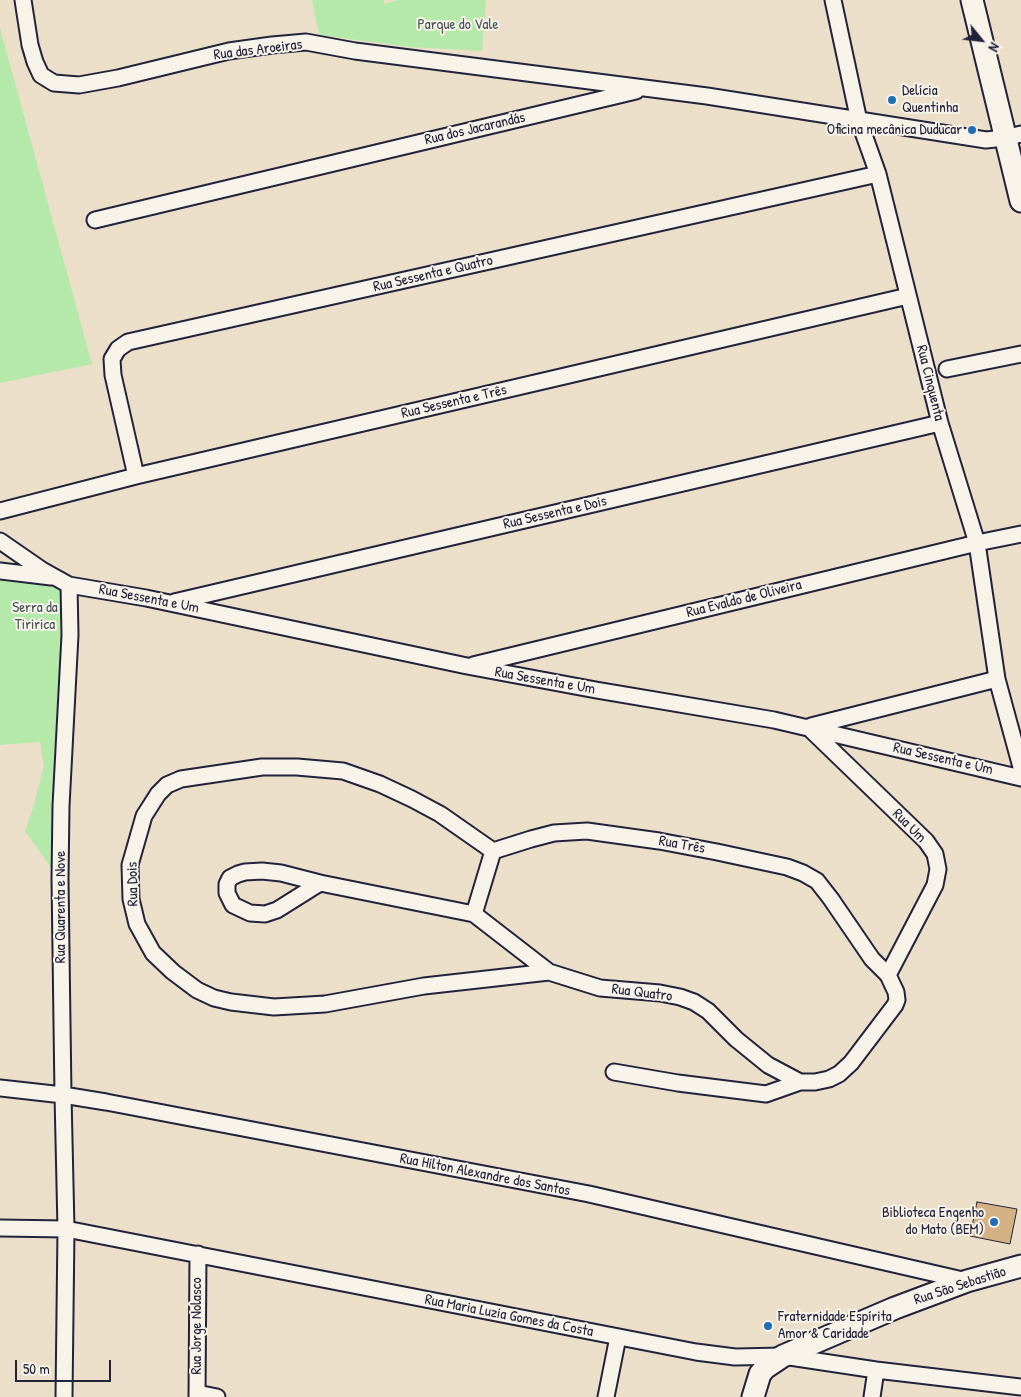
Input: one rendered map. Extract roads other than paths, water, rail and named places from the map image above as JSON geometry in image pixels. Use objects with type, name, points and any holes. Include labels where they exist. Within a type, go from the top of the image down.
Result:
[{"type":"street","name":"Rua das Aroeiras","points":[[23,0],[34,62],[41,75],[54,83],[79,85],[118,78],[229,51],[306,42],[355,51],[644,89]]},
{"type":"street","name":"Rua Cinquenta","points":[[833,0],[859,121],[878,174],[940,423],[977,543],[996,679],[1021,767]]},
{"type":"street","points":[[972,0],[1013,136],[1021,201]]},
{"type":"street","name":"Rua dos Jacarandás","points":[[95,220],[644,89],[707,96],[859,121]]},
{"type":"street","points":[[859,121],[986,140],[1013,136]]},
{"type":"street","name":"Rua Sessenta e Quatro","points":[[136,476],[113,375],[112,359],[118,349],[128,342],[878,174]]},
{"type":"street","name":"Rua Sessenta e Três","points":[[0,511],[136,476],[908,296]]},
{"type":"street","points":[[947,369],[1021,354]]},
{"type":"street","name":"Rua Sessenta e Dois","points":[[170,602],[940,423]]},
{"type":"street","name":"Rua Evaldo de Oliveira","points":[[467,666],[1021,534]]},
{"type":"street","points":[[0,541],[42,570],[63,581]]},
{"type":"street","name":"Rua Sessenta e Um","points":[[0,571],[170,602],[467,666],[808,727],[1021,778]]},
{"type":"street","name":"Rua Quarenta e Nove","points":[[63,581],[70,634],[61,806],[60,879],[66,1229],[64,1397]]},
{"type":"street","points":[[808,727],[996,679]]},
{"type":"street","name":"Rua Um","points":[[808,727],[926,841],[935,854],[938,869],[935,885],[888,975]]},
{"type":"street","name":"Rua Dois","points":[[492,851],[440,814],[380,784],[343,770],[262,767],[181,779],[167,785],[158,794],[144,816],[130,865],[131,899],[137,924],[153,953],[197,990],[214,998],[231,1002],[274,1007],[325,1004],[424,986],[548,972]]},
{"type":"street","name":"Rua Três","points":[[492,851],[554,833],[587,831],[659,841],[787,867],[817,881],[872,959],[888,975]]},
{"type":"street","points":[[474,914],[492,851]]},
{"type":"street","name":"Rua Quatro","points":[[320,883],[276,910],[264,914],[250,913],[233,905],[227,893],[227,884],[230,878],[245,872],[262,871],[282,873],[320,883],[474,914],[548,972],[600,988],[660,993],[694,1002],[708,1011],[736,1039],[768,1065],[800,1082]]},
{"type":"street","points":[[614,1072],[678,1083],[766,1094],[800,1082],[829,1079],[839,1074],[851,1063],[895,1005],[897,1000],[896,992],[888,975]]},
{"type":"street","name":"Rua Hilton Alexandre dos Santos","points":[[0,1088],[63,1095],[589,1194],[967,1281]]},
{"type":"street","name":"Rua Maria Luzia Gomes da Costa","points":[[0,1228],[66,1229],[715,1355],[735,1357],[782,1356],[1004,1391],[1021,1387]]},
{"type":"street","name":"Rua Jorge Nolasco","points":[[197,1395],[198,1254]]},
{"type":"street","name":"Rua São Sebastião","points":[[753,1397],[760,1374],[764,1368],[782,1356],[895,1308],[967,1281],[1021,1266]]},
{"type":"street","points":[[606,1397],[618,1337]]},
{"type":"street","points":[[872,1397],[876,1370]]},
{"type":"street","points":[[197,1395],[217,1397]]},
{"type":"place","name":"Delícia Quentinha","points":[[892,100]]},
{"type":"place","name":"Oficina mecânica Duducar","points":[[972,130]]},
{"type":"place","name":"Biblioteca Engenho do Mato (BEM)","points":[[994,1222]]},
{"type":"place","name":"Fraternidade Espírita Amor & Caridade","points":[[768,1326]]},
{"type":"park label","name":"Parque do Vale","points":[[458,25]]},
{"type":"park label","name":"Serra da Tiririca","points":[[35,616]]}]
